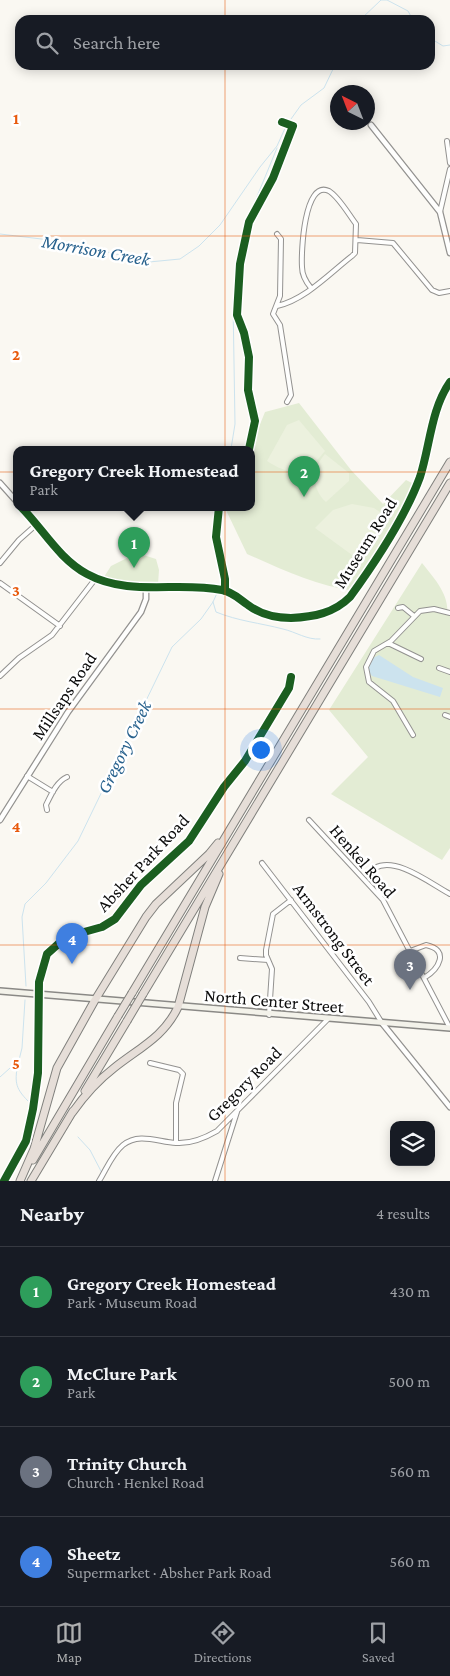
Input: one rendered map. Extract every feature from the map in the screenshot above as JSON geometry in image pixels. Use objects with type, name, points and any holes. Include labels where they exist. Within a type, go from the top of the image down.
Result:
[{"type":"highway","points":[[20,1181],[450,462]]},
{"type":"highway","points":[[31,1181],[450,482]]},
{"type":"highway","points":[[20,1181],[34,1149],[57,1068],[95,1000],[146,917],[156,904],[209,854],[251,795]]},
{"type":"highway","points":[[72,1113],[99,1081],[163,1032],[178,1007],[205,908],[234,842]]},
{"type":"main road","name":"North Center Street","points":[[0,991],[269,1015],[450,1028]]},
{"type":"street","points":[[375,130],[440,212],[450,253]]},
{"type":"street","points":[[447,141],[450,162]]},
{"type":"street","points":[[440,212],[450,169]]},
{"type":"street","points":[[277,306],[290,303],[311,288],[352,256],[357,240],[356,224],[331,193],[322,190],[314,194],[309,202],[306,221],[302,267],[305,279],[311,288]]},
{"type":"street","points":[[276,234],[281,239],[280,296],[273,314],[280,325],[291,395],[287,402]]},
{"type":"street","points":[[357,240],[393,244],[432,290],[439,293],[450,291]]},
{"type":"street","name":"Museum Road","points":[[25,511],[72,565],[96,578],[146,588],[193,587],[218,589],[232,593],[258,611],[282,617],[324,614],[342,604],[356,588],[411,498],[420,477],[441,398],[450,382]]},
{"type":"street","points":[[0,483],[13,498]]},
{"type":"street","points":[[0,563],[19,540],[36,524]]},
{"type":"street","points":[[0,676],[20,658],[43,643],[60,626],[96,578]]},
{"type":"street","points":[[0,583],[60,626]]},
{"type":"street","name":"Millsaps Road","points":[[0,820],[68,712],[141,612],[146,599],[146,588]]},
{"type":"street","points":[[398,608],[403,607],[414,616]]},
{"type":"street","points":[[413,735],[393,701],[369,682],[366,667],[374,651],[388,643],[414,616],[425,609],[449,610]]},
{"type":"street","points":[[388,643],[421,659]]},
{"type":"street","points":[[439,668],[450,672]]},
{"type":"street","name":"Absher Park Road","points":[[40,996],[41,971],[44,961],[53,947],[66,937],[102,927],[115,919],[141,885],[189,841],[224,787],[245,761],[289,688],[291,677]]},
{"type":"street","points":[[27,776],[53,792]]},
{"type":"street","points":[[48,810],[46,805],[53,792],[61,780],[67,778]]},
{"type":"street","name":"Henkel Road","points":[[309,820],[383,900],[450,1028]]},
{"type":"street","name":"Armstrong Street","points":[[262,863],[369,1002],[382,1023]]},
{"type":"street","points":[[383,900],[372,875],[375,868],[385,864],[401,867],[450,894]]},
{"type":"street","points":[[269,1015],[272,969],[266,950],[273,914],[291,900]]},
{"type":"street","points":[[410,951],[426,945],[437,949],[440,954],[439,966],[436,971],[424,978]]},
{"type":"street","points":[[240,958],[268,960]]},
{"type":"street","points":[[4,1181],[26,1141],[33,1109],[38,1073],[40,996]]},
{"type":"street","name":"Gregory Road","points":[[98,1181],[116,1152],[130,1140],[149,1138],[176,1143],[189,1142],[210,1136],[238,1111],[328,1019]]},
{"type":"street","points":[[382,1023],[449,1106]]},
{"type":"street","points":[[150,1063],[180,1070],[183,1074],[176,1103],[176,1143]]},
{"type":"street","points":[[215,1181],[238,1111]]},
{"type":"green space","points":[[299,403],[351,470],[383,504],[406,480],[416,485],[355,591],[313,581],[247,554],[226,511],[255,511],[255,446],[251,446],[265,412]]},
{"type":"green space","points":[[299,420],[325,451],[306,469],[299,471],[284,470],[267,461],[287,425]]},
{"type":"green space","points":[[325,454],[349,473],[349,481],[326,502],[318,491],[315,478],[318,466]]},
{"type":"green space","points":[[352,504],[374,508],[390,519],[364,554],[352,555],[315,528],[333,510]]},
{"type":"green space","points":[[137,553],[156,559],[159,570],[158,584],[145,585],[104,577],[111,566]]},
{"type":"green space","points":[[422,563],[444,594],[447,615],[450,616],[450,848],[442,860],[331,794],[368,757],[329,710]]},
{"type":"water","points":[[379,655],[413,677],[443,688],[440,697],[372,676],[367,670],[373,658]]},
{"type":"waterway","name":"Morrison Creek","points":[[365,15],[381,0],[387,0],[408,11],[410,15]]},
{"type":"waterway","name":"Morrison Creek","points":[[435,41],[443,46],[450,45]]},
{"type":"waterway","name":"Morrison Creek","points":[[0,234],[66,242],[149,262],[180,259],[199,246],[220,225],[277,146],[286,126],[301,105],[324,88],[333,70]]},
{"type":"waterway","name":"Gregory Creek","points":[[231,446],[235,424],[233,301],[242,244],[251,211],[277,148]]},
{"type":"waterway","name":"Gregory Creek","points":[[216,511],[213,531],[221,576],[220,587]]},
{"type":"waterway","name":"Gregory Creek","points":[[26,986],[22,917],[25,904],[46,883],[78,841],[172,647],[201,619],[218,591]]},
{"type":"waterway","points":[[213,602],[216,612],[224,615],[320,639]]},
{"type":"waterway","name":"Gregory Creek","points":[[0,1077],[19,1060],[22,1048],[25,1000]]},
{"type":"waterway","points":[[18,1062],[16,1074],[18,1088],[28,1101]]},
{"type":"waterway","points":[[78,1137],[90,1150],[102,1173]]},
{"type":"cycle path","points":[[250,446],[255,421],[248,390],[249,357],[244,333],[237,315],[240,264],[249,222],[273,178],[293,126],[282,122]]},
{"type":"cycle path","points":[[25,511],[68,560],[77,568],[103,581],[137,587],[188,587],[222,590],[233,594],[258,611],[280,617],[291,618],[323,613],[337,607],[350,597],[379,555],[407,507],[420,477],[439,404],[450,382]]},
{"type":"cycle path","points":[[219,511],[216,537],[225,579],[225,591]]},
{"type":"cycle path","points":[[4,1181],[26,1141],[33,1109],[38,1073],[39,982],[47,954],[66,937],[102,927],[115,919],[141,885],[189,841],[224,787],[245,761],[289,688],[291,677]]},
{"type":"place","name":"McClure Park","points":[[304,497]]},
{"type":"place","name":"Gregory Creek Homestead","points":[[134,568]]},
{"type":"place","name":"Sheetz","points":[[72,964]]},
{"type":"place","name":"Trinity Church","points":[[410,990]]}]
